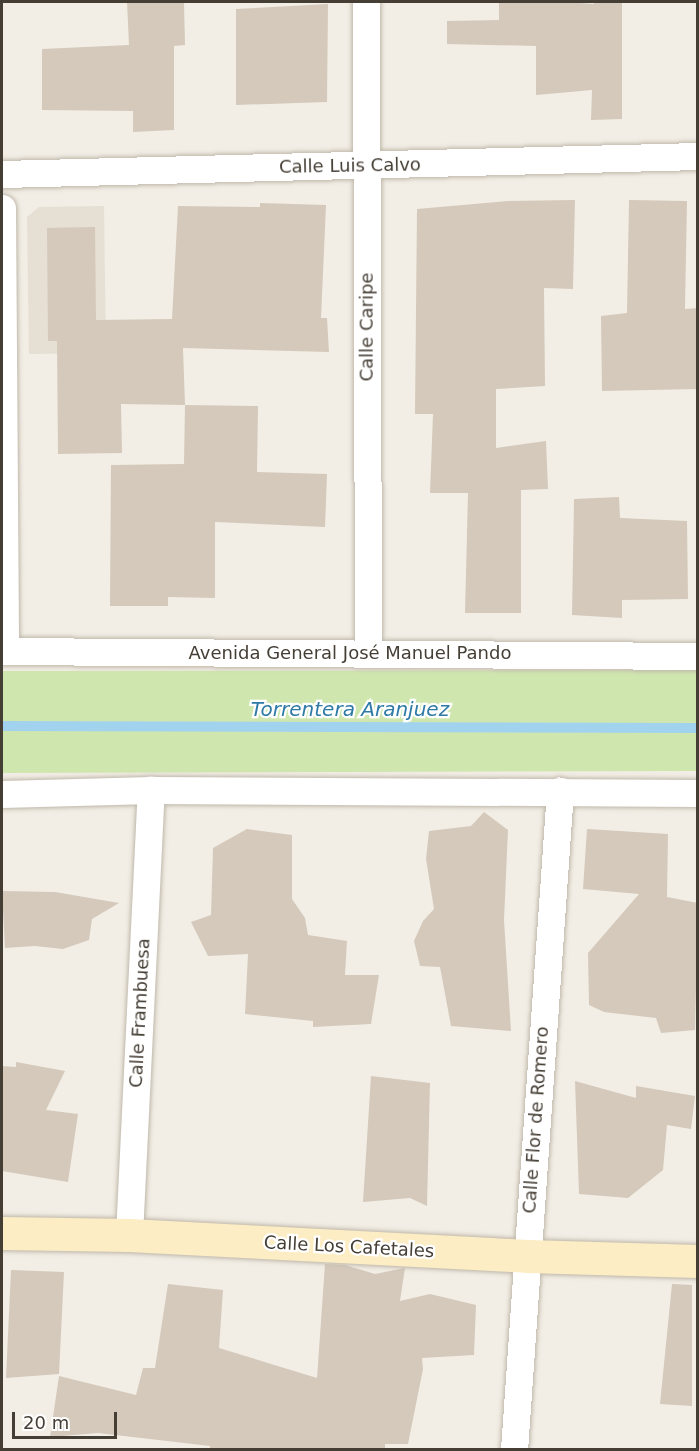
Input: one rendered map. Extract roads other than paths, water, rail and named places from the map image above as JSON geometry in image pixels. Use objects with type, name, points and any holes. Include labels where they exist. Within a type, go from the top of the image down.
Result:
[{"type":"main road","name":"Calle Los Cafetales","points":[[2,1233],[129,1235],[527,1256],[698,1261]]},
{"type":"street","name":"Calle Caripe","points":[[366,2],[368,653]]},
{"type":"street","name":"Calle Luis Calvo","points":[[2,174],[698,156]]},
{"type":"street","points":[[2,208],[3,651]]},
{"type":"street","name":"Avenida General José Manuel Pando","points":[[3,651],[698,656]]},
{"type":"street","points":[[2,794],[151,790],[698,792]]},
{"type":"street","name":"Calle Frambuesa","points":[[129,1235],[151,790]]},
{"type":"street","name":"Calle Flor de Romero","points":[[514,1449],[560,791]]},
{"type":"waterway","name":"Torrentera Aranjuez","points":[[2,726],[698,728]]}]
